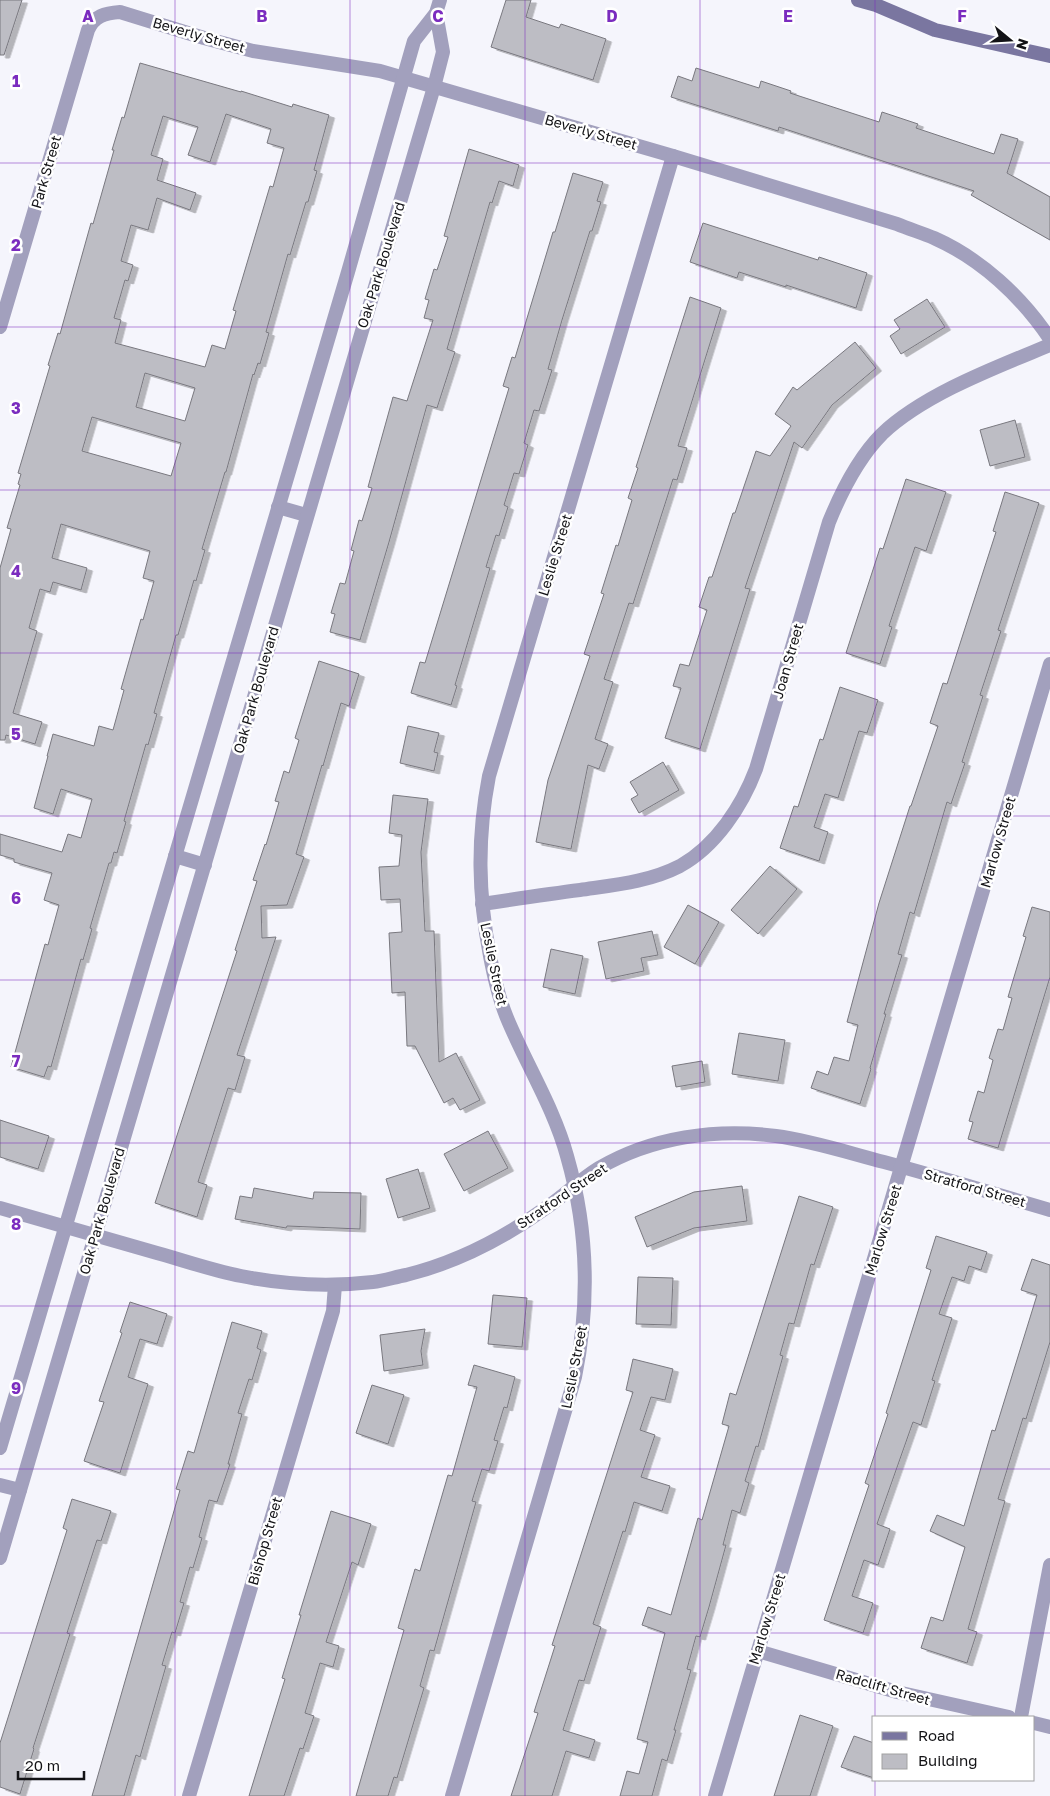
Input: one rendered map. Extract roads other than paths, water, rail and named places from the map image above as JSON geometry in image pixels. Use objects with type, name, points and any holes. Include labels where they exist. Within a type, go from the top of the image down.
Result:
[{"type":"main road","points":[[858,0],[876,5],[935,30],[1050,56]]},
{"type":"street","name":"Oak Park Boulevard","points":[[0,1448],[71,1228],[176,856],[414,41],[438,6]]},
{"type":"street","name":"Oak Park Boulevard","points":[[0,1558],[205,865],[306,515],[434,87],[443,52],[438,6]]},
{"type":"street","name":"Beverly Street","points":[[95,19],[108,12],[120,12],[253,51],[380,71],[673,156],[897,224],[934,238],[967,256],[996,278],[1023,304],[1050,339]]},
{"type":"street","name":"Park Street","points":[[0,326],[82,47],[88,30],[95,19]]},
{"type":"street","name":"Leslie Street","points":[[452,1796],[565,1414],[579,1353],[584,1318],[586,1280],[580,1213],[567,1156],[556,1125],[505,1015],[494,978],[482,904],[480,840],[484,803],[489,776],[673,156]]},
{"type":"street","name":"Joan Street","points":[[482,904],[630,882],[663,873],[682,865],[722,830],[739,806],[756,769],[829,522],[838,499],[854,470],[883,434],[918,406],[950,389],[1050,345]]},
{"type":"street","points":[[278,507],[306,515]]},
{"type":"street","name":"Marlow Street","points":[[715,1796],[1050,664]]},
{"type":"street","points":[[176,856],[205,865]]},
{"type":"street","name":"Stratford Street","points":[[71,1228],[237,1276],[291,1284],[335,1285],[377,1282],[432,1268],[468,1254],[519,1226],[597,1170],[634,1151],[668,1141],[719,1134],[750,1133],[779,1136],[819,1144],[1050,1210]]},
{"type":"street","points":[[0,1208],[71,1228]]},
{"type":"street","name":"Bishop Street","points":[[189,1796],[333,1311],[335,1285]]},
{"type":"street","points":[[0,1484],[20,1490]]},
{"type":"street","points":[[1021,1716],[1050,1565]]},
{"type":"street","name":"Radclift Street","points":[[758,1651],[915,1696],[1005,1716]]},
{"type":"street","points":[[1035,1723],[1050,1727]]}]
